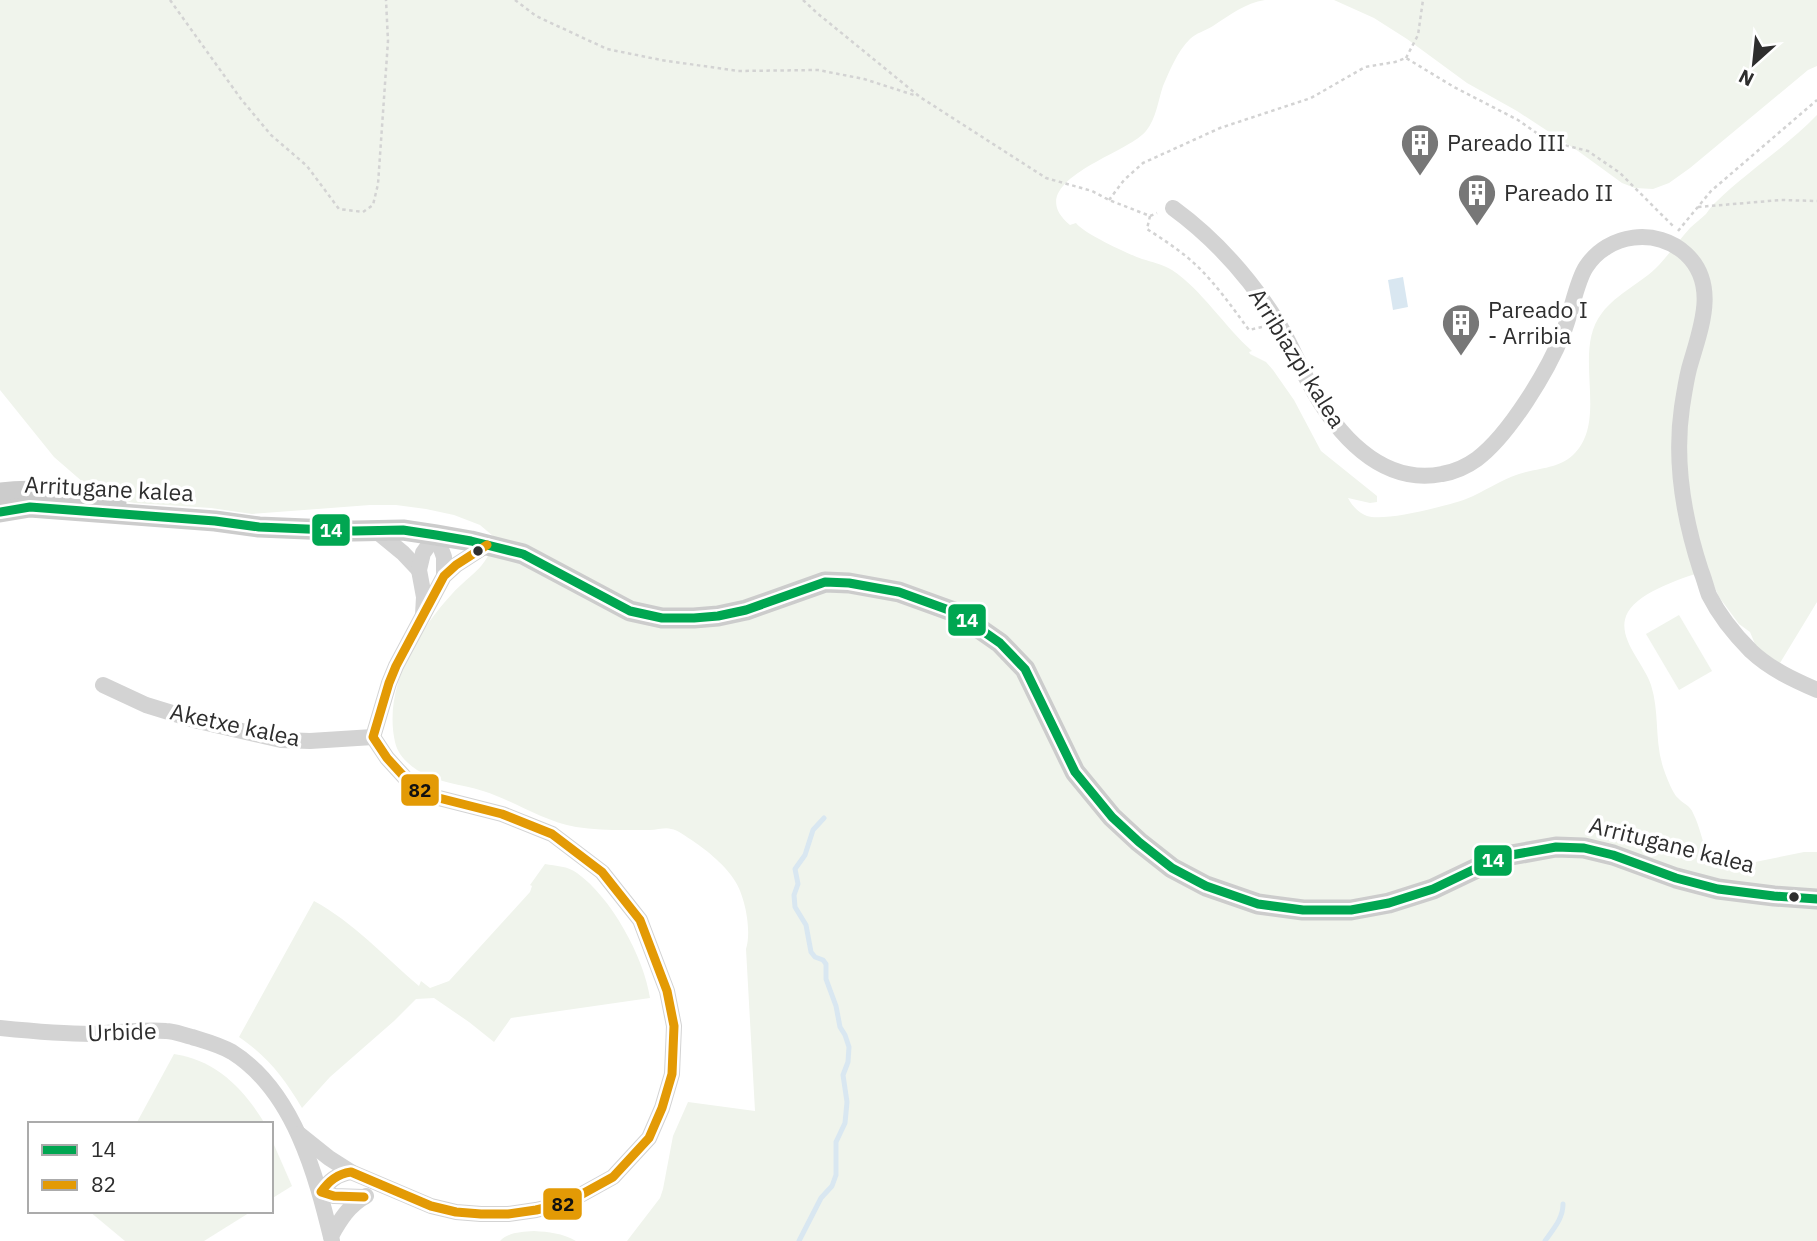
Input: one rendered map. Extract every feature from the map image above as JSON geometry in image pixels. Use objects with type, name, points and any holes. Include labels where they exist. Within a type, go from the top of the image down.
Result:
[{"type":"street","name":"Arribiazpi kalea","points":[[1173,208],[1195,224],[1250,282],[1278,323],[1310,386],[1345,435],[1368,458],[1394,471],[1420,476],[1441,475],[1459,470],[1477,459],[1494,443],[1546,370],[1563,334],[1584,270],[1595,255],[1624,238],[1649,237],[1671,243],[1688,255],[1701,274],[1706,297],[1688,372],[1679,445],[1688,529],[1709,593],[1731,629],[1752,652],[1779,672],[1817,690]]},
{"type":"street","name":"Arritugane kalea","points":[[0,493],[22,490],[77,495],[215,522]]},
{"type":"street","name":"Arritugane kalea","points":[[0,512],[30,508],[259,527],[403,530],[436,535],[523,554],[630,611],[662,618],[718,616],[746,610],[825,582],[849,583],[899,592],[957,613],[1000,643],[1025,669],[1074,772],[1112,817],[1139,842],[1172,869],[1206,886],[1258,904],[1303,910],[1351,910],[1376,906],[1433,889],[1500,857],[1556,847],[1584,848],[1613,855],[1676,878],[1718,889],[1774,897],[1817,899]]},
{"type":"street","points":[[375,530],[404,553],[419,570]]},
{"type":"street","points":[[422,617],[424,597],[419,570],[423,553],[436,535]]},
{"type":"street","points":[[436,535],[444,557],[444,576]]},
{"type":"street","points":[[298,1133],[351,1172],[431,1206],[456,1212],[508,1213],[566,1203],[613,1177],[649,1138],[663,1108],[672,1074],[674,1026],[667,991],[640,920],[602,872],[552,834],[502,814],[427,795],[387,758],[373,737],[392,674],[444,576],[487,545]]},
{"type":"street","name":"Aketxe kalea","points":[[103,685],[146,705],[198,721],[281,740],[321,741],[373,737]]},
{"type":"street","name":"Urbide","points":[[0,1028],[89,1034],[168,1031],[230,1051],[269,1084],[298,1133],[320,1192],[331,1239]]},
{"type":"street","points":[[351,1172],[333,1178],[320,1192],[364,1198]]},
{"type":"street","points":[[331,1239],[348,1209],[364,1198],[389,1189]]},
{"type":"path","points":[[170,0],[241,99],[271,135],[307,166],[340,209],[363,212],[373,205],[378,184],[388,41],[386,0]]},
{"type":"path","points":[[515,0],[536,16],[607,49],[738,71],[817,70],[864,79],[920,97]]},
{"type":"path","points":[[803,0],[920,97],[1046,178],[1092,191],[1150,216],[1147,229],[1195,264],[1219,289],[1249,330],[1269,326]]},
{"type":"path","points":[[1109,200],[1124,180],[1143,163],[1220,128],[1311,98],[1365,67],[1406,58],[1418,35],[1423,0]]},
{"type":"path","points":[[1406,58],[1454,87],[1518,120],[1548,141],[1588,151],[1620,173],[1678,231],[1711,191],[1817,100]]},
{"type":"path","points":[[1698,207],[1781,200],[1817,201]]},
{"type":"shaded area","points":[[0,0],[1265,0],[1244,7],[1190,39],[1171,68],[1146,131],[1066,182],[1057,195],[1058,210],[1070,225],[1076,223],[1117,248],[1168,268],[1193,287],[1252,351],[1250,354],[1266,362],[1273,370],[1294,400],[1321,451],[1377,496],[1377,502],[1370,503],[1348,498],[1361,513],[1375,517],[1416,512],[1457,502],[1512,477],[1554,466],[1573,455],[1584,440],[1589,424],[1590,347],[1593,329],[1602,313],[1659,265],[1715,203],[1817,115],[1817,602],[1780,663],[1757,649],[1750,632],[1739,624],[1719,597],[1707,570],[1664,586],[1642,598],[1628,612],[1625,630],[1627,640],[1651,685],[1659,749],[1665,773],[1676,796],[1692,810],[1708,858],[1740,865],[1804,852],[1817,852],[1817,1241],[627,1241],[660,1198],[673,1136],[688,1102],[755,1111],[746,949],[748,922],[737,885],[713,857],[676,831],[667,828],[604,830],[564,824],[495,795],[433,778],[417,770],[401,755],[396,747],[393,722],[399,681],[415,643],[439,609],[489,554],[493,536],[480,525],[454,515],[396,505],[252,514],[211,508],[135,503],[117,500],[98,492],[54,457],[0,390]]},
{"type":"shaded area","points":[[1334,0],[1817,0],[1817,66],[1808,70],[1669,183],[1653,189],[1635,188],[1622,183],[1517,111],[1467,83],[1374,18]]},
{"type":"shaded area","points":[[1403,277],[1408,307],[1393,310],[1388,280]]},
{"type":"shaded area","points":[[1679,615],[1712,671],[1679,690],[1646,634]]},
{"type":"shaded area","points":[[545,864],[573,871],[602,897],[633,947],[647,982],[650,998],[511,1018],[494,1042],[434,998],[416,999],[330,1077],[302,1108],[275,1069],[239,1037],[314,901],[355,929],[419,986],[421,981],[430,988],[449,981],[530,892],[530,885]]},
{"type":"shaded area","points":[[174,1054],[203,1063],[227,1078],[248,1099],[264,1122],[137,1122]]},
{"type":"shaded area","points":[[273,1143],[292,1186],[273,1198]]},
{"type":"shaded area","points":[[91,1213],[249,1213],[204,1241],[125,1241]]},
{"type":"shaded area","points":[[550,1232],[576,1241],[500,1241],[511,1234]]},
{"type":"waterway","points":[[799,1241],[836,1175],[836,1142],[845,1123],[847,1102],[843,1075],[848,1062],[849,1047],[840,1027],[826,979],[826,964],[811,952],[806,925],[795,907],[794,895],[798,884],[795,869],[805,855],[813,830],[824,818]]},
{"type":"waterway","points":[[1545,1241],[1559,1219],[1563,1204]]},
{"type":"transit line","name":"14","points":[[0,512],[30,507],[215,521],[259,527],[403,530],[436,535],[523,554],[630,611],[662,618],[718,616],[746,610],[825,582],[849,583],[899,592],[957,613],[1000,643],[1025,669],[1075,772],[1112,817],[1139,842],[1172,868],[1206,886],[1258,904],[1303,910],[1351,910],[1389,903],[1433,889],[1500,857],[1556,847],[1584,848],[1613,855],[1676,878],[1718,889],[1817,899]]},
{"type":"transit line","name":"82","points":[[364,1197],[334,1196],[321,1192],[334,1179],[351,1172],[431,1206],[456,1212],[508,1214],[566,1203],[613,1177],[649,1138],[672,1074],[674,1026],[667,991],[640,920],[602,872],[552,834],[502,814],[427,795],[408,781],[387,758],[373,737],[396,666],[444,576],[487,545]]},
{"type":"place","name":"Pareado III","points":[[1420,177]]},
{"type":"place","name":"Pareado II","points":[[1477,227]]},
{"type":"place","name":"Pareado I - Arribia","points":[[1461,357]]}]
